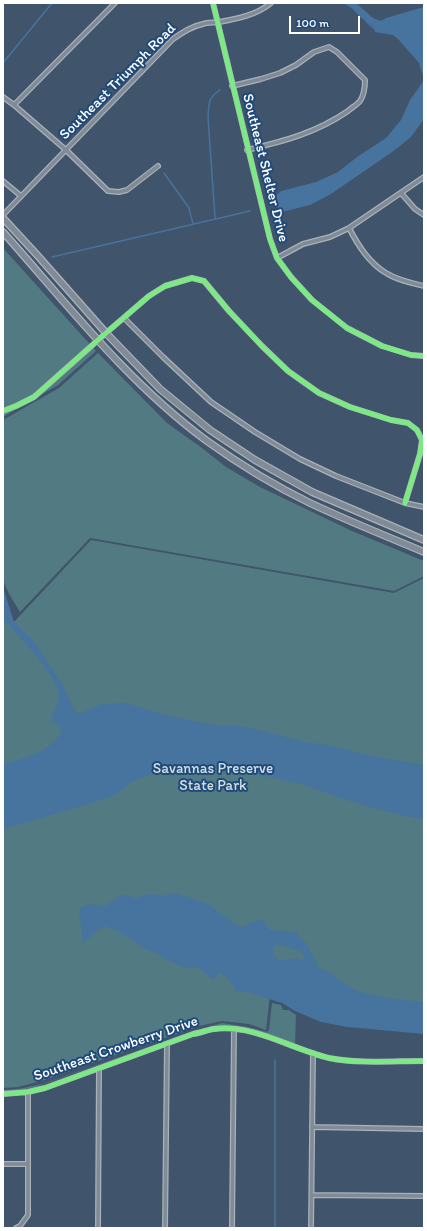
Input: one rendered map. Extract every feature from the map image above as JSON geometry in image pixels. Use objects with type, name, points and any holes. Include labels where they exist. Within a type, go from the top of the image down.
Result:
[{"type":"main road","points":[[3,218],[106,333],[160,389],[210,430],[255,460],[312,492],[424,540]]},
{"type":"main road","points":[[3,232],[113,357],[157,400],[207,440],[253,471],[310,503],[424,552]]},
{"type":"street","points":[[14,105],[115,3]]},
{"type":"street","name":"Southeast Shelter Drive","points":[[213,3],[247,150],[270,240],[277,258],[312,300],[347,328],[382,346],[411,355],[424,356]]},
{"type":"street","name":"Southeast Triumph Road","points":[[3,215],[173,39],[188,29],[204,24],[252,14],[265,8],[271,3]]},
{"type":"street","points":[[232,86],[261,80],[280,73],[296,65],[314,52],[328,47],[337,52],[365,80],[364,91],[359,102],[340,116],[308,133],[247,150]]},
{"type":"street","points":[[3,98],[14,105],[66,150],[108,191],[119,192],[127,190],[158,166]]},
{"type":"street","points":[[277,258],[302,244],[330,237],[349,228],[424,177]]},
{"type":"street","points":[[3,180],[21,196]]},
{"type":"street","points":[[401,193],[415,209],[424,215]]},
{"type":"street","points":[[349,228],[371,260],[386,273],[424,286]]},
{"type":"street","points":[[3,411],[34,397],[149,296],[165,286],[192,278],[204,281],[229,311],[262,346],[288,371],[319,393],[350,407],[391,420],[408,423],[417,430],[422,440],[420,454],[405,503]]},
{"type":"street","points":[[124,318],[211,402],[255,432],[300,459],[336,476],[405,503],[424,507]]},
{"type":"street","name":"Southeast Crowberry Drive","points":[[3,1094],[28,1092],[45,1088],[193,1034],[214,1029],[234,1029],[254,1033],[330,1058],[349,1060],[424,1061]]},
{"type":"street","points":[[232,1228],[234,1029]]},
{"type":"street","points":[[165,1228],[167,1044]]},
{"type":"street","points":[[311,1228],[313,1053]]},
{"type":"street","points":[[98,1228],[99,1069]]},
{"type":"street","points":[[16,1228],[20,1226],[28,1215],[28,1092]]},
{"type":"street","points":[[312,1128],[424,1129]]},
{"type":"street","points":[[3,1164],[28,1164]]},
{"type":"street","points":[[312,1195],[424,1196]]},
{"type":"green space","points":[[3,248],[96,351],[58,385],[3,417]]},
{"type":"green space","points":[[98,353],[167,423],[226,467],[260,487],[352,531],[424,561],[424,576],[394,591],[90,538],[20,612],[9,594],[3,580],[3,420],[59,388]]},
{"type":"green space","name":"Savannas Preserve State Park","points":[[91,540],[394,593],[424,578],[424,1014],[271,986],[266,1030],[249,1024],[222,1021],[199,1026],[41,1081],[18,1087],[3,1088],[3,604],[13,623]]},
{"type":"green space","points":[[272,1003],[281,1005],[283,1010],[289,1010],[296,1015],[295,1044],[243,1027],[214,1027],[193,1032],[32,1088],[3,1092],[3,1090],[18,1089],[42,1084],[200,1029],[222,1023],[248,1027],[267,1032],[269,1030]]},
{"type":"water","points":[[344,3],[356,3],[373,18],[381,21],[386,18],[424,7],[424,80],[419,63],[398,39],[393,35],[375,32],[373,26]]},
{"type":"water","points":[[424,80],[424,119],[411,137],[395,150],[331,194],[310,205],[282,212],[275,204],[273,199],[281,191],[316,182],[338,172],[357,157],[386,138],[401,120],[410,100]]},
{"type":"water","points":[[3,587],[14,622],[34,641],[63,685],[72,706],[79,714],[101,704],[127,703],[161,714],[198,722],[225,726],[230,725],[248,727],[304,742],[327,745],[368,755],[424,765],[424,820],[368,807],[300,784],[253,773],[200,766],[153,774],[131,782],[114,795],[89,804],[3,829],[3,764],[28,757],[44,750],[61,732],[59,725],[53,722],[51,717],[59,697],[58,689],[46,668],[4,620]]},
{"type":"water","points":[[173,893],[208,904],[237,926],[242,927],[261,919],[270,930],[296,932],[306,943],[319,968],[329,972],[356,990],[380,997],[424,1002],[424,1034],[347,1027],[321,1022],[295,1011],[282,1003],[247,992],[237,991],[228,978],[220,973],[213,980],[201,970],[194,967],[185,968],[169,961],[157,953],[145,949],[118,931],[105,926],[83,943],[79,911],[84,906],[93,905],[104,907],[122,894],[136,898],[150,894],[164,896]],"holes":[[[276,945],[281,945],[302,952],[305,960],[303,961],[296,958],[279,960],[273,955],[273,948]]]},
{"type":"waterway","points":[[3,63],[52,3]]},
{"type":"waterway","points":[[366,21],[373,28]]},
{"type":"waterway","points":[[215,218],[208,117],[211,98],[220,90]]},
{"type":"waterway","points":[[164,173],[189,208],[193,223]]},
{"type":"waterway","points":[[52,257],[250,211]]},
{"type":"waterway","points":[[275,1060],[275,1228]]},
{"type":"cycle path","points":[[213,3],[270,239],[277,258],[291,277],[312,300],[347,328],[382,346],[411,355],[424,356]]},
{"type":"cycle path","points":[[3,411],[34,397],[149,296],[165,286],[192,278],[204,281],[229,311],[262,346],[288,371],[319,393],[350,407],[391,420],[408,423],[417,430],[422,440],[420,454],[405,503]]},
{"type":"cycle path","points":[[3,1094],[28,1092],[45,1088],[193,1034],[214,1029],[229,1028],[244,1030],[272,1038],[315,1054],[340,1060],[364,1062],[424,1061]]}]
